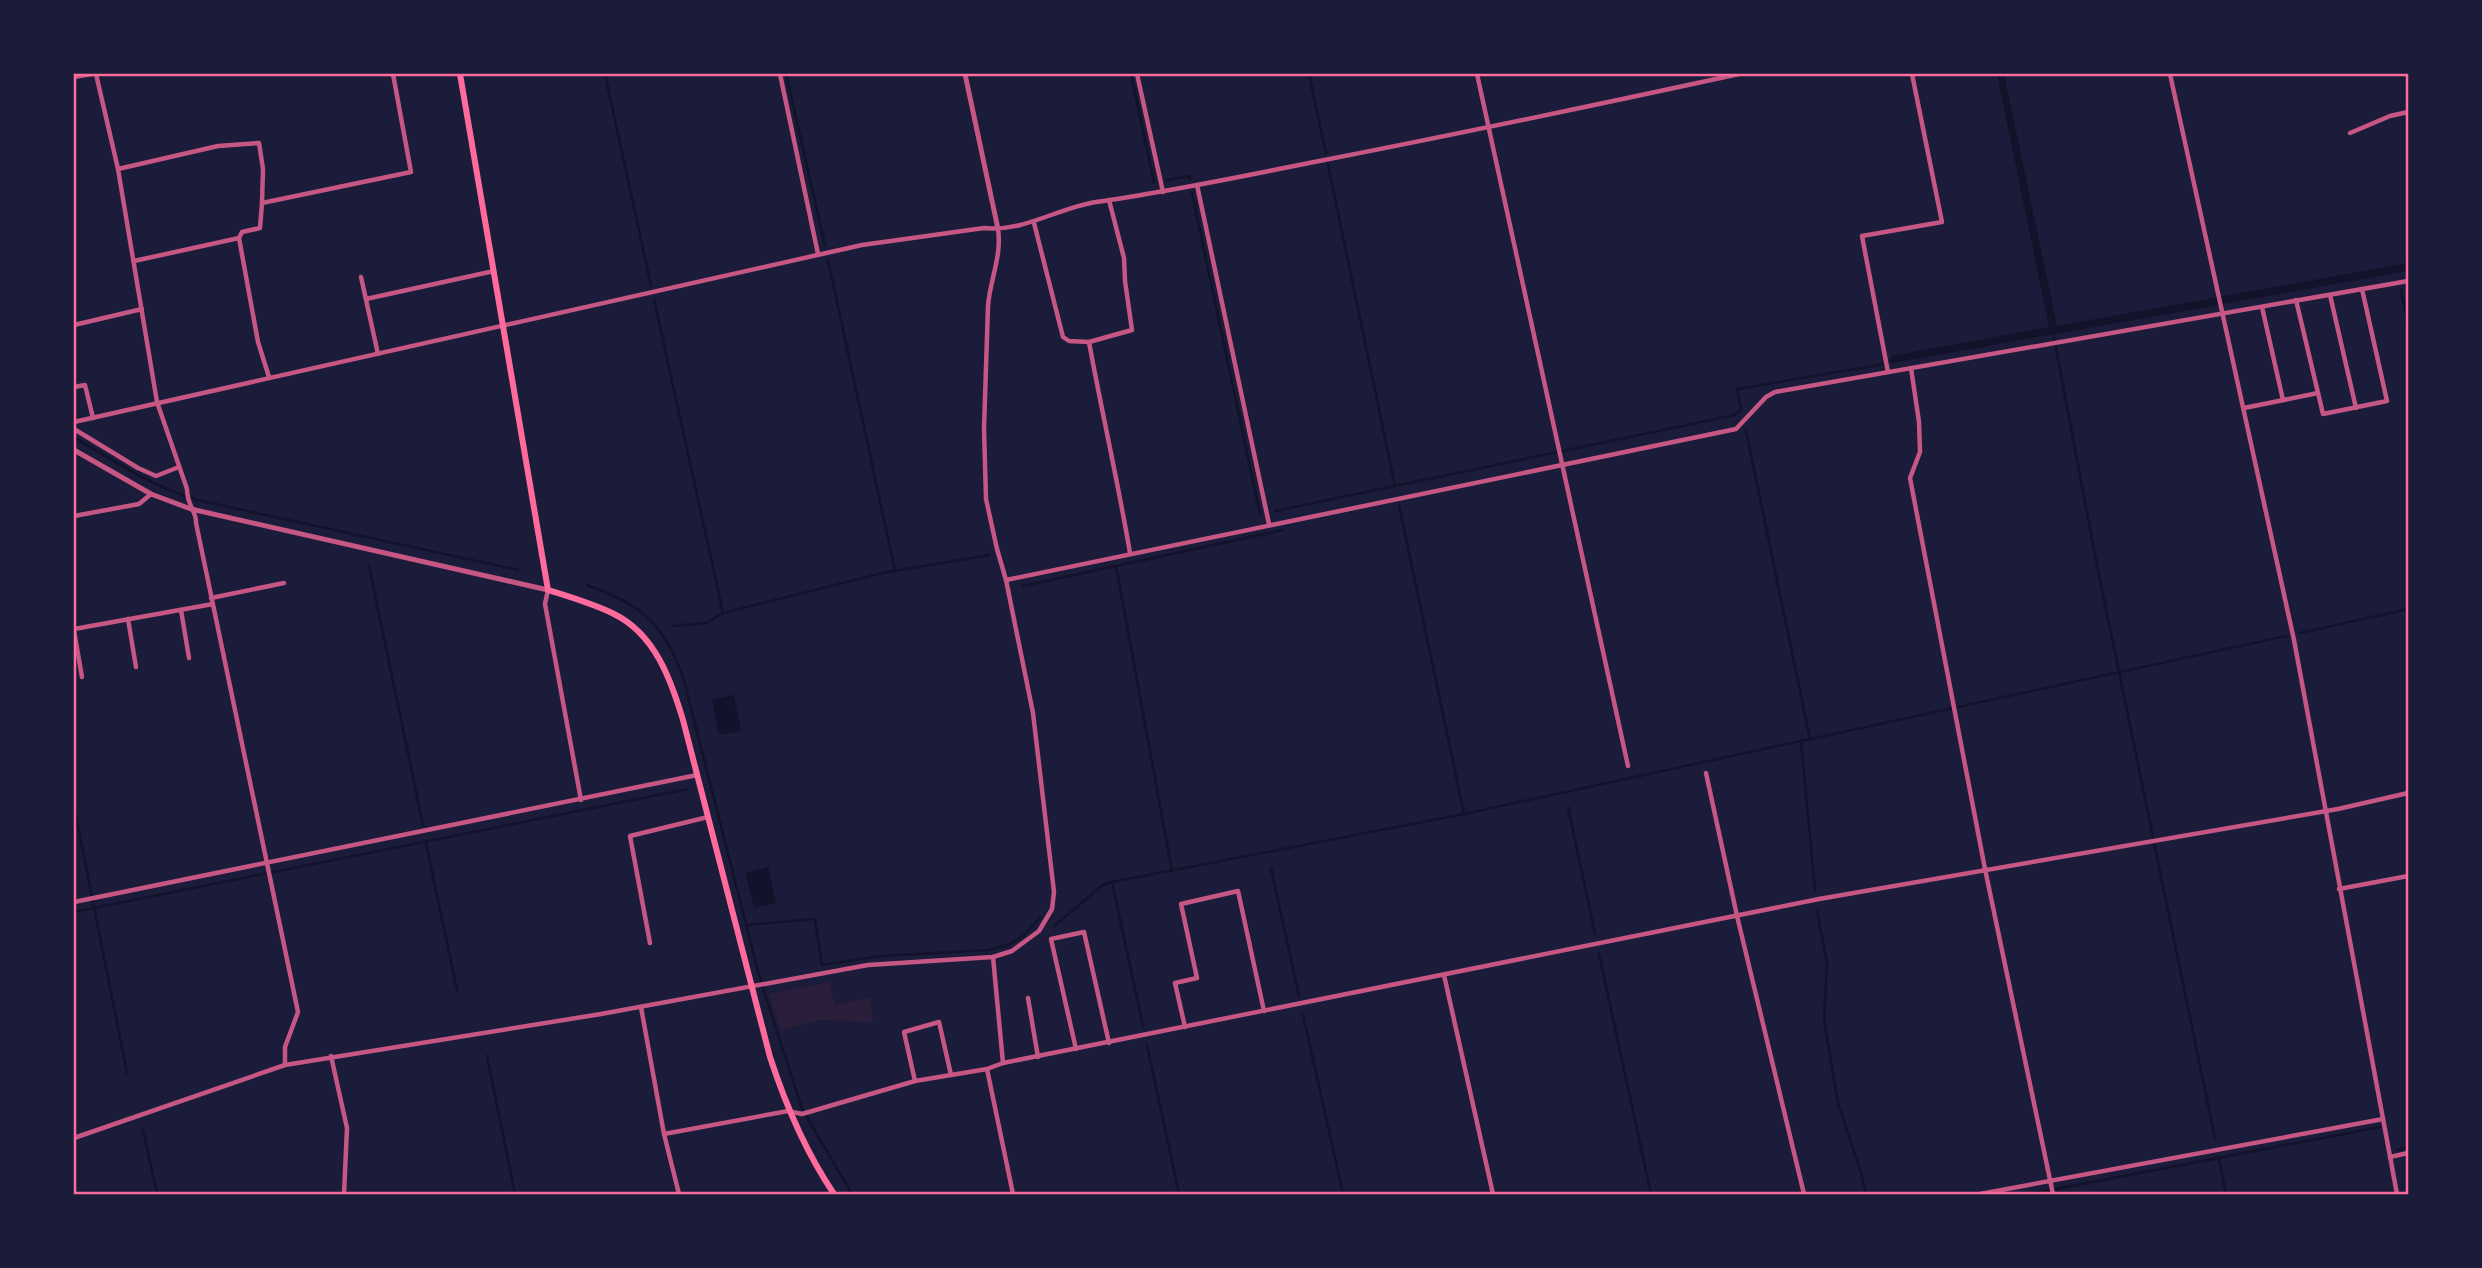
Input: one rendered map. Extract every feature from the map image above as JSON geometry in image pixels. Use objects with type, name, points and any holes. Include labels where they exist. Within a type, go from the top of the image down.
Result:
[{"type":"main road","points":[[460,74],[548,590],[615,614],[646,640],[662,663],[674,691],[698,775],[750,988],[788,1111],[810,1156],[834,1195]]},
{"type":"street","points":[[74,77],[94,74],[118,169],[157,402],[187,489],[187,502],[197,516],[196,523],[265,864],[298,1012],[285,1047],[285,1065]]},
{"type":"street","points":[[262,203],[411,172],[393,74]]},
{"type":"street","points":[[780,74],[818,254]]},
{"type":"street","points":[[74,1138],[285,1065],[759,987],[868,965],[993,957],[1012,951],[1039,931],[1049,918],[1054,900],[1033,713],[1006,580],[988,514],[984,474],[988,306],[998,261],[999,229],[965,74]]},
{"type":"street","points":[[1138,74],[1163,192]]},
{"type":"street","points":[[1477,74],[1628,766]]},
{"type":"street","points":[[74,422],[818,254],[957,231],[999,229],[1034,223],[1083,204],[1163,192],[1489,128],[1739,74]]},
{"type":"street","points":[[1888,372],[1861,236],[1942,222],[1912,74]]},
{"type":"street","points":[[2170,74],[2294,640],[2397,1195]]},
{"type":"street","points":[[2350,133],[2390,116],[2409,112]]},
{"type":"street","points":[[118,169],[218,146],[259,143],[263,169],[260,228],[242,232],[239,238],[258,342],[270,377]]},
{"type":"street","points":[[1197,185],[1269,524]]},
{"type":"street","points":[[1034,223],[1063,337],[1069,341],[1089,342],[1132,330],[1124,258],[1109,200]]},
{"type":"street","points":[[134,261],[239,238]]},
{"type":"street","points":[[366,299],[494,271]]},
{"type":"street","points":[[361,277],[378,354]]},
{"type":"street","points":[[1006,580],[1736,429],[1766,397],[1775,392],[2409,281]]},
{"type":"street","points":[[2296,300],[2323,414],[2387,401],[2362,289]]},
{"type":"street","points":[[2330,295],[2356,408]]},
{"type":"street","points":[[2262,307],[2283,400]]},
{"type":"street","points":[[74,325],[142,309]]},
{"type":"street","points":[[1089,342],[1130,553]]},
{"type":"street","points":[[1911,368],[1919,422],[1920,452],[1910,478],[1985,869],[2053,1195]]},
{"type":"street","points":[[74,387],[85,385],[93,418]]},
{"type":"street","points":[[2244,408],[2318,393]]},
{"type":"street","points":[[74,429],[156,476],[179,467]]},
{"type":"street","points":[[74,450],[151,494],[191,509],[548,590],[545,604],[581,800]]},
{"type":"street","points":[[74,516],[139,504],[151,494]]},
{"type":"street","points":[[82,677],[74,630],[181,610],[284,583]]},
{"type":"street","points":[[181,610],[190,658]]},
{"type":"street","points":[[128,619],[136,667]]},
{"type":"street","points":[[1706,773],[1737,916],[1804,1195]]},
{"type":"street","points":[[74,902],[698,775]]},
{"type":"street","points":[[664,1134],[788,1111],[802,1114],[861,1099],[915,1081],[987,1069],[1003,1063],[1819,899],[2338,809],[2409,793]]},
{"type":"street","points":[[650,943],[630,836],[708,817]]},
{"type":"street","points":[[2339,889],[2409,876]]},
{"type":"street","points":[[1185,1027],[1175,983],[1197,978],[1181,904],[1238,891],[1264,1012]]},
{"type":"street","points":[[1076,1049],[1051,939],[1084,932],[1109,1043]]},
{"type":"street","points":[[993,957],[1003,1063]]},
{"type":"street","points":[[1444,975],[1493,1195]]},
{"type":"street","points":[[1028,998],[1038,1057]]},
{"type":"street","points":[[641,1007],[664,1134],[679,1195]]},
{"type":"street","points":[[915,1081],[904,1031],[939,1022],[951,1075]]},
{"type":"street","points":[[331,1056],[347,1129],[344,1195]]},
{"type":"street","points":[[987,1069],[1013,1195]]},
{"type":"street","points":[[1980,1195],[2383,1119]]},
{"type":"street","points":[[2390,1157],[2409,1153]]},
{"type":"shaded area","points":[[1997,74],[2004,74],[2057,326],[2408,263],[2408,271],[1892,363],[1891,356],[2049,327]]},
{"type":"shaded area","points":[[734,695],[741,731],[719,735],[712,699]]},
{"type":"shaded area","points":[[768,867],[776,903],[754,908],[745,873]]},
{"type":"shaded area","points":[[829,982],[835,1005],[870,997],[873,1022],[819,1020],[781,1031],[769,994]]},
{"type":"waterway","points":[[605,74],[651,286]]},
{"type":"waterway","points":[[786,74],[825,245]]},
{"type":"waterway","points":[[1131,74],[1154,182]]},
{"type":"waterway","points":[[1309,74],[1326,153]]},
{"type":"waterway","points":[[1328,165],[1395,486]]},
{"type":"waterway","points":[[1167,180],[1189,176],[1190,179]]},
{"type":"waterway","points":[[1192,193],[1260,514]]},
{"type":"waterway","points":[[828,260],[895,571]]},
{"type":"waterway","points":[[2401,290],[2408,325]]},
{"type":"waterway","points":[[654,299],[723,613]]},
{"type":"waterway","points":[[2053,333],[2097,565],[2215,1139]]},
{"type":"waterway","points":[[1275,511],[1735,415],[1741,409],[1737,389],[1879,365],[1892,360]]},
{"type":"waterway","points":[[1746,431],[1810,739]]},
{"type":"waterway","points":[[74,437],[149,480],[197,500],[518,570]]},
{"type":"waterway","points":[[1399,505],[1464,814]]},
{"type":"waterway","points":[[1023,586],[1283,530]]},
{"type":"waterway","points":[[672,626],[706,623],[723,613],[883,573],[989,555]]},
{"type":"waterway","points":[[369,566],[423,825]]},
{"type":"waterway","points":[[1116,566],[1172,871]]},
{"type":"waterway","points":[[587,585],[623,601],[649,619],[669,644],[677,661],[759,975],[802,1109],[852,1194]]},
{"type":"waterway","points":[[2300,633],[2408,609]]},
{"type":"waterway","points":[[1054,926],[1103,885],[1112,882],[1464,814],[2286,636]]},
{"type":"waterway","points":[[1801,741],[1815,890]]},
{"type":"waterway","points":[[74,912],[688,789]]},
{"type":"waterway","points":[[74,806],[127,1073]]},
{"type":"waterway","points":[[1568,807],[1595,934]]},
{"type":"waterway","points":[[426,843],[457,990]]},
{"type":"waterway","points":[[1271,868],[1299,996]]},
{"type":"waterway","points":[[1112,882],[1143,1026]]},
{"type":"waterway","points":[[1817,911],[1827,963],[1824,1020],[1838,1103],[1866,1194]]},
{"type":"waterway","points":[[748,925],[815,919],[822,965],[880,956],[989,950],[1008,945],[1023,936],[1040,918]]},
{"type":"waterway","points":[[1599,954],[1651,1194]]},
{"type":"waterway","points":[[1303,1015],[1343,1194]]},
{"type":"waterway","points":[[1147,1045],[1179,1194]]},
{"type":"waterway","points":[[487,1056],[515,1194]]},
{"type":"waterway","points":[[2030,1194],[2380,1127]]},
{"type":"waterway","points":[[143,1130],[157,1194]]},
{"type":"waterway","points":[[2397,1150],[2408,1147]]},
{"type":"waterway","points":[[2219,1158],[2226,1194]]}]
